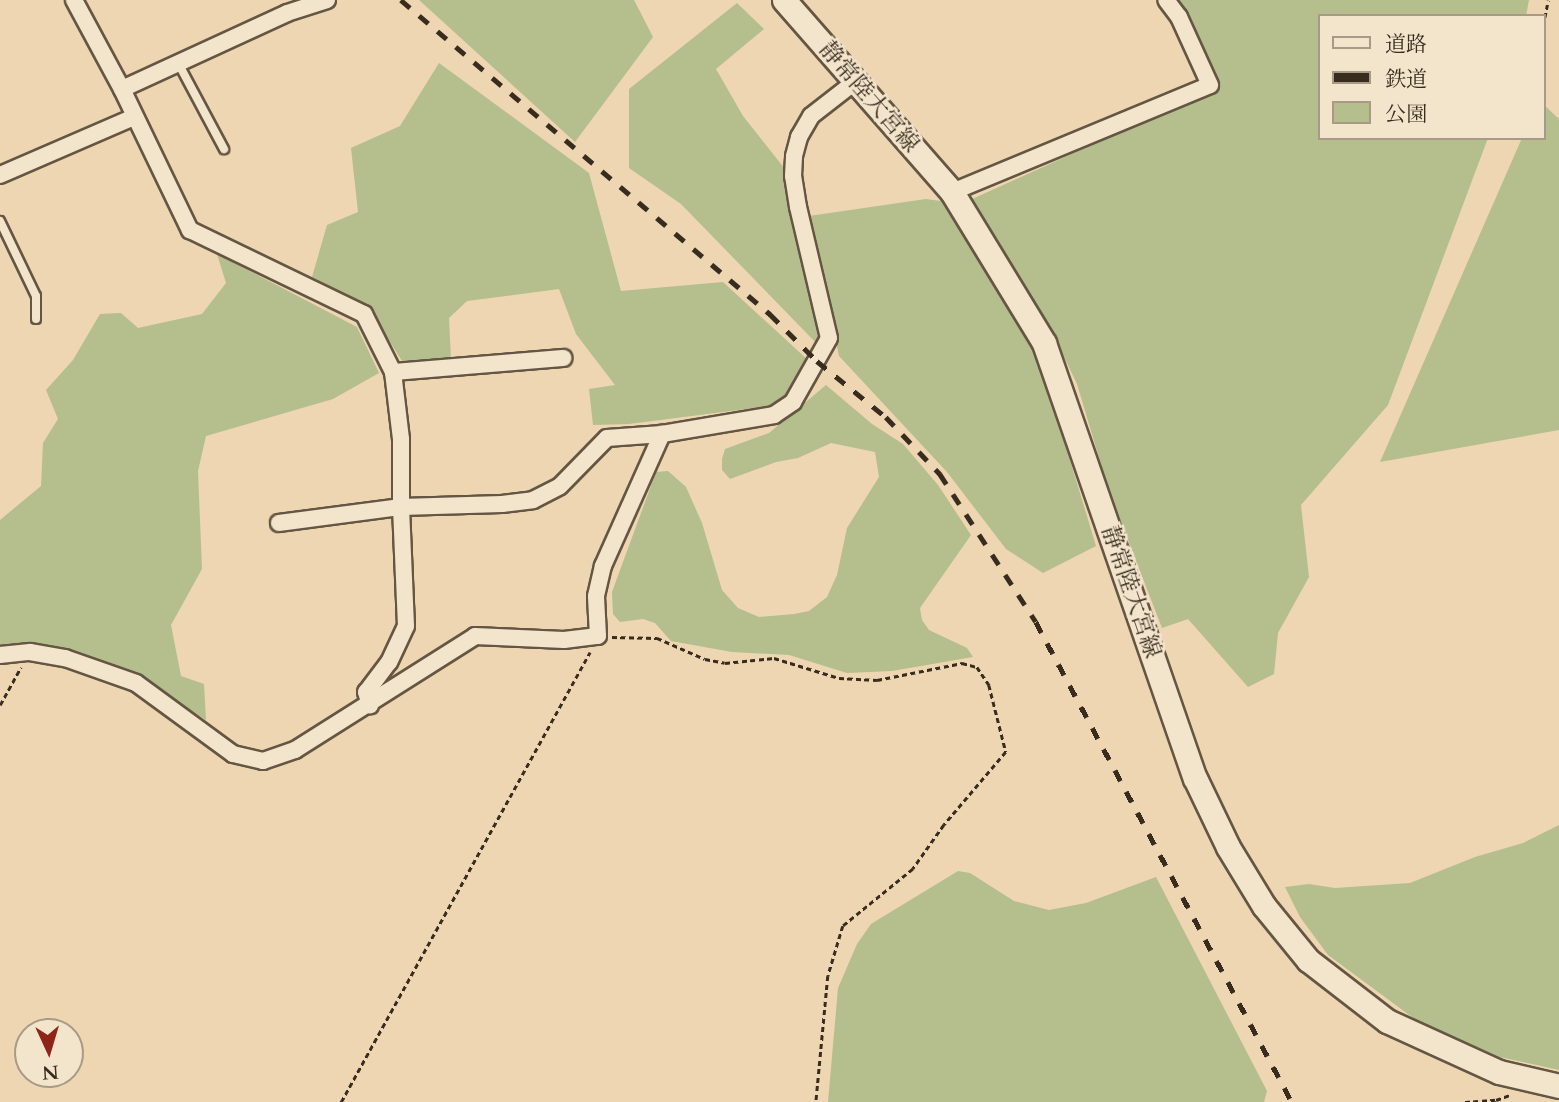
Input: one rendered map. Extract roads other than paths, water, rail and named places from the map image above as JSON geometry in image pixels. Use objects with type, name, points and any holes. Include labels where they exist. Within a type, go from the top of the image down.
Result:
[{"type":"main road","name":"静常陸大宮線","points":[[784,0],[952,192],[1044,343],[1195,778],[1228,847],[1264,906],[1308,960],[1387,1021],[1499,1072],[1553,1084]]},
{"type":"street","points":[[74,0],[122,89],[190,230],[364,314],[393,372],[401,439],[406,626],[389,662],[366,692],[370,705]]},
{"type":"street","points":[[122,89],[177,61],[288,13],[327,0]]},
{"type":"street","points":[[952,192],[1210,85],[1179,16],[1166,0]]},
{"type":"street","points":[[279,523],[401,507],[502,504],[533,500],[561,486],[607,438],[662,434],[774,415],[793,402],[805,385],[829,338],[798,207],[793,176],[794,156],[799,137],[811,116],[856,80]]},
{"type":"street","points":[[0,175],[134,117]]},
{"type":"street","points":[[393,372],[563,358]]},
{"type":"street","points":[[0,656],[30,652],[65,658],[136,683],[233,754],[263,761],[295,750],[370,705],[475,636],[564,640],[598,636],[596,596],[603,566],[662,434]]},
{"type":"lane","points":[[177,61],[224,149]]},
{"type":"lane","points":[[0,221],[36,296],[36,319]]},
{"type":"railway","points":[[401,0],[770,314],[817,361],[886,417],[940,474],[1036,622],[1292,1102]]}]
